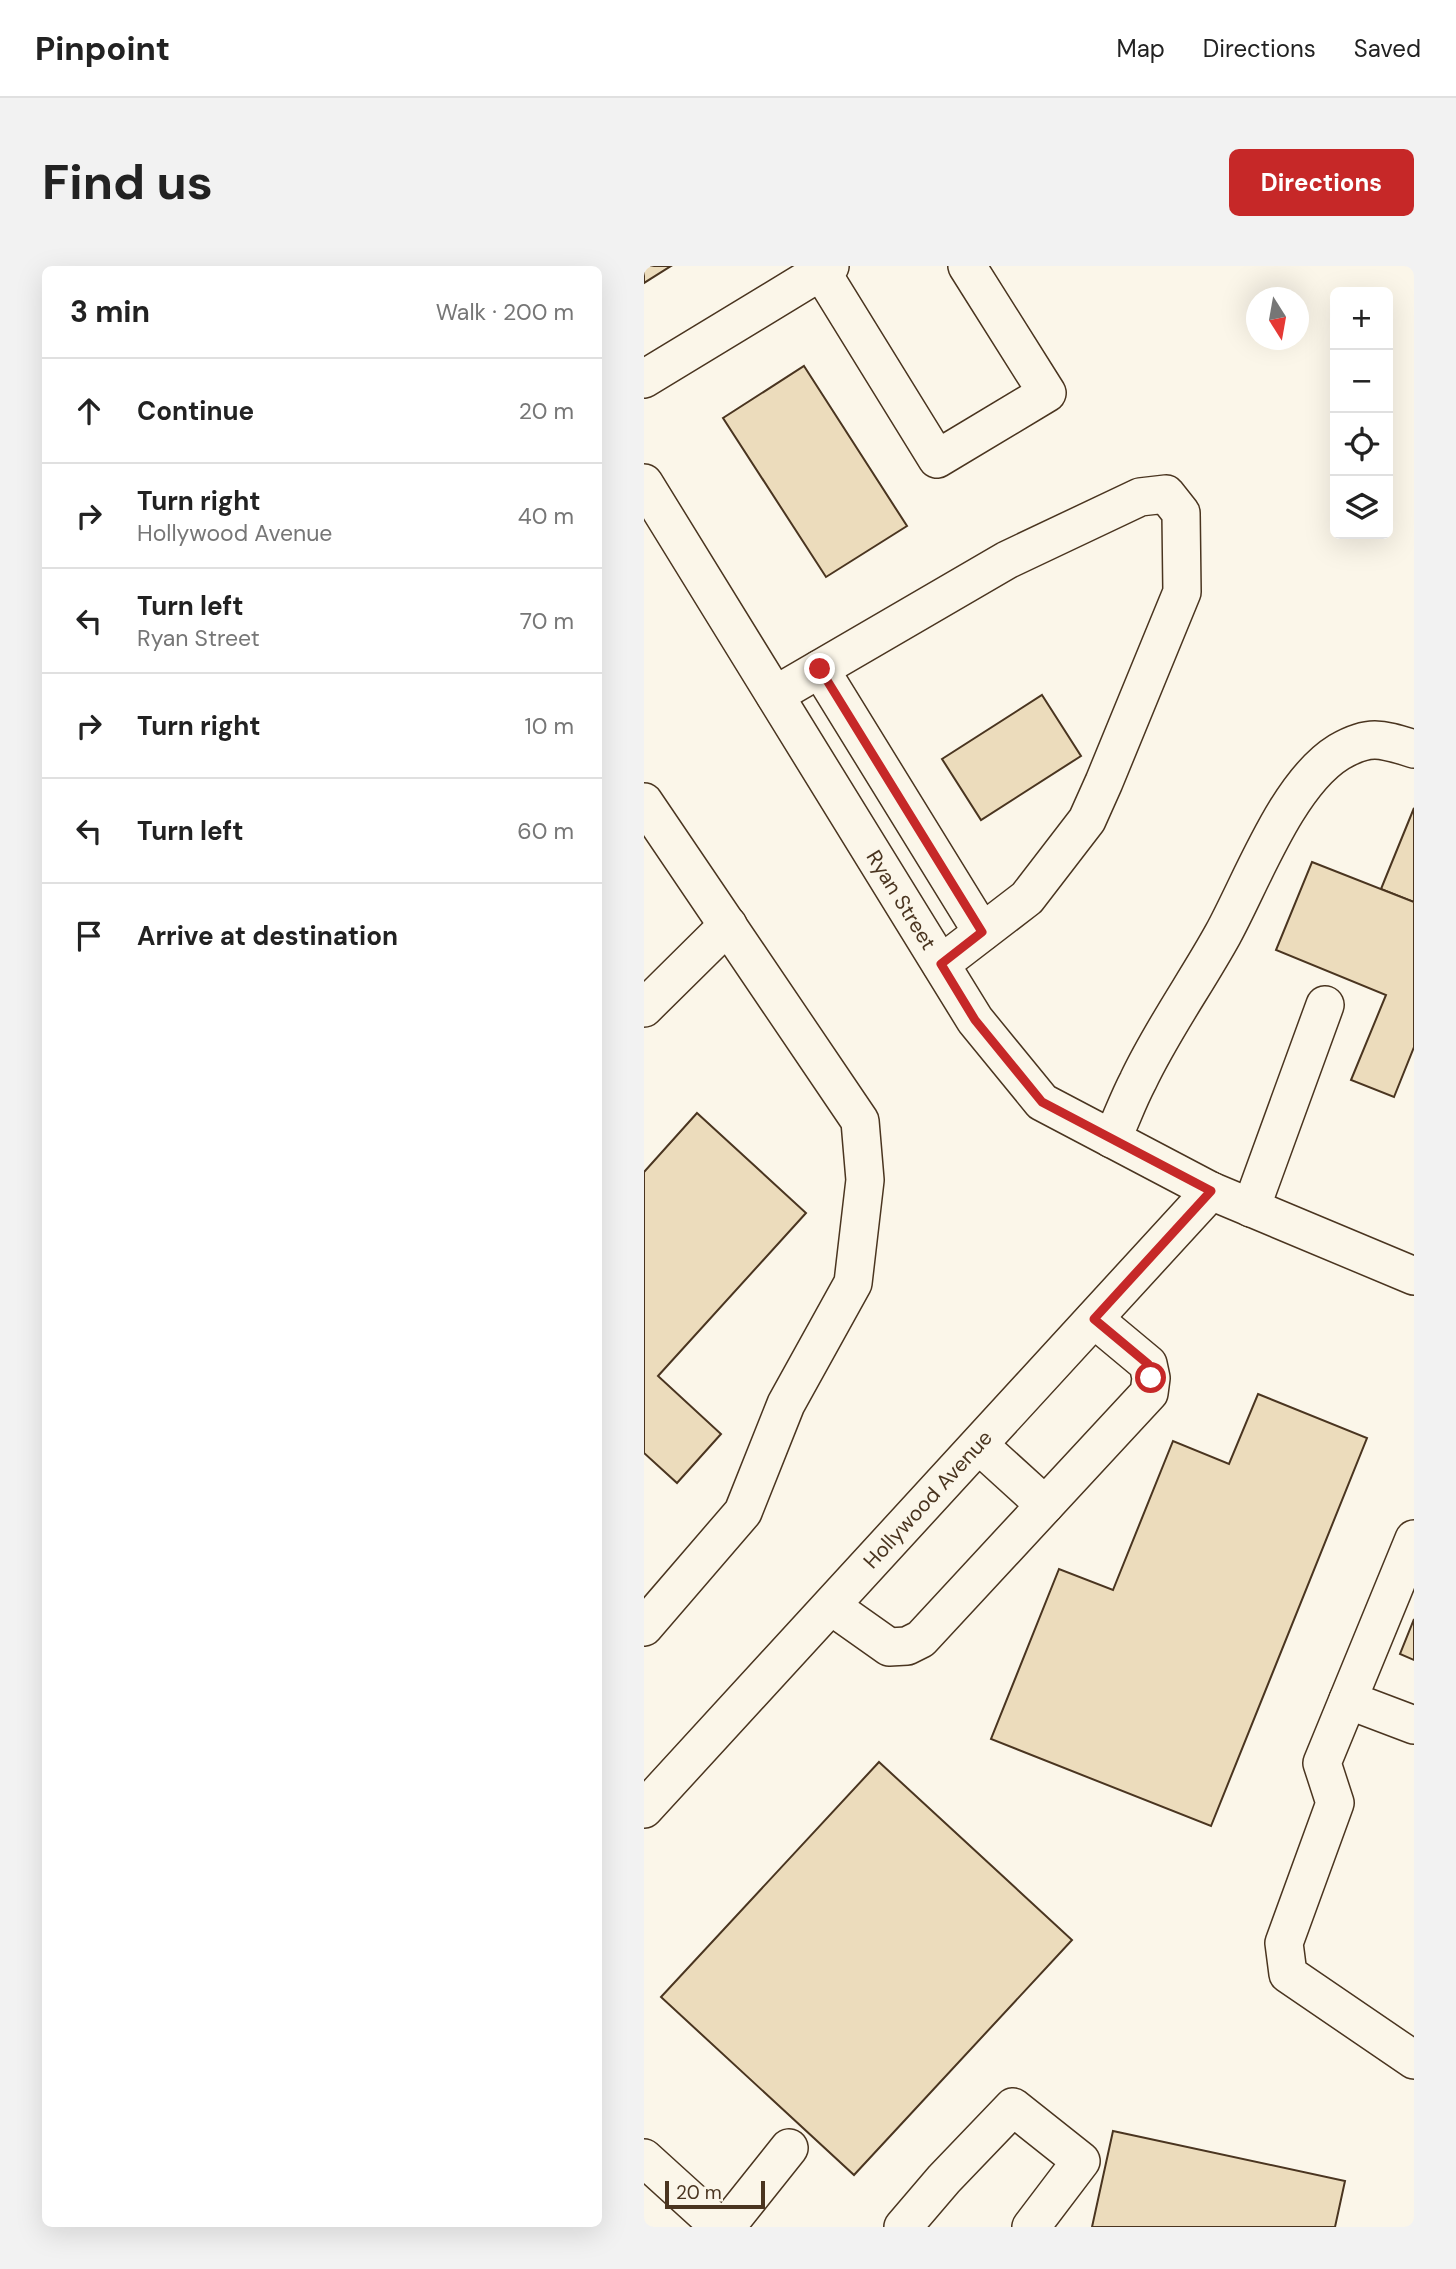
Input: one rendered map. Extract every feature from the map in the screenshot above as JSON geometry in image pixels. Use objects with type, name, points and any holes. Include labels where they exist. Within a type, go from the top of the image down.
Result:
[{"type":"street","points":[[644,379],[826,269],[937,459],[1047,393],[967,266]]},
{"type":"street","name":"Ryan Street","points":[[644,483],[975,1020],[1042,1102],[1211,1191],[1414,1276]]},
{"type":"street","points":[[775,695],[1007,560],[1140,497],[1166,494],[1181,513],[1182,592],[1087,820],[1027,898],[941,964]]},
{"type":"street","points":[[820,669],[982,932]]},
{"type":"street","points":[[1112,1139],[1138,1079],[1224,933],[1284,813],[1316,773],[1338,753],[1363,741],[1380,738],[1414,749]]},
{"type":"street","points":[[644,802],[860,1121],[865,1181],[853,1283],[786,1404],[743,1512],[644,1627]]},
{"type":"street","points":[[644,1008],[728,925]]},
{"type":"street","points":[[1251,1208],[1325,1006]]},
{"type":"street","name":"Hollywood Avenue","points":[[644,1809],[1211,1191]]},
{"type":"street","points":[[831,1606],[889,1647],[907,1646],[921,1639],[1149,1393],[1151,1378],[1148,1364],[1094,1319]]},
{"type":"street","points":[[979,1445],[1045,1505]]},
{"type":"street","points":[[1414,1539],[1322,1763],[1335,1803],[1284,1942],[1288,1974],[1414,2060]]},
{"type":"street","points":[[1348,1700],[1414,1725]]},
{"type":"street","points":[[903,2227],[944,2179],[1013,2107],[1081,2161],[1031,2227]]},
{"type":"street","points":[[726,2227],[789,2148]]},
{"type":"street","points":[[644,2158],[720,2227]]},
{"type":"building","points":[[644,266],[671,266],[644,283]]},
{"type":"building","points":[[804,366],[907,526],[826,577],[723,418]]},
{"type":"building","points":[[1042,695],[1081,756],[981,820],[942,759]]},
{"type":"building","points":[[1414,808],[1414,902],[1381,889]]},
{"type":"building","points":[[1312,862],[1414,902],[1414,1047],[1394,1097],[1351,1080],[1386,995],[1276,950]]},
{"type":"building","points":[[697,1113],[806,1213],[658,1376],[721,1434],[677,1483],[644,1453],[644,1172]]},
{"type":"building","points":[[1258,1394],[1367,1438],[1211,1826],[991,1739],[1059,1569],[1113,1590],[1173,1441],[1229,1464]]},
{"type":"building","points":[[1414,1619],[1414,1660],[1400,1654]]},
{"type":"building","points":[[879,1762],[1072,1940],[854,2175],[661,1997]]},
{"type":"building","points":[[1113,2131],[1345,2181],[1335,2227],[1092,2227]]},
{"type":"route","points":[[820,669],[982,932],[941,964],[975,1020],[1042,1102],[1211,1191],[1094,1319],[1148,1364],[1151,1378]]}]
